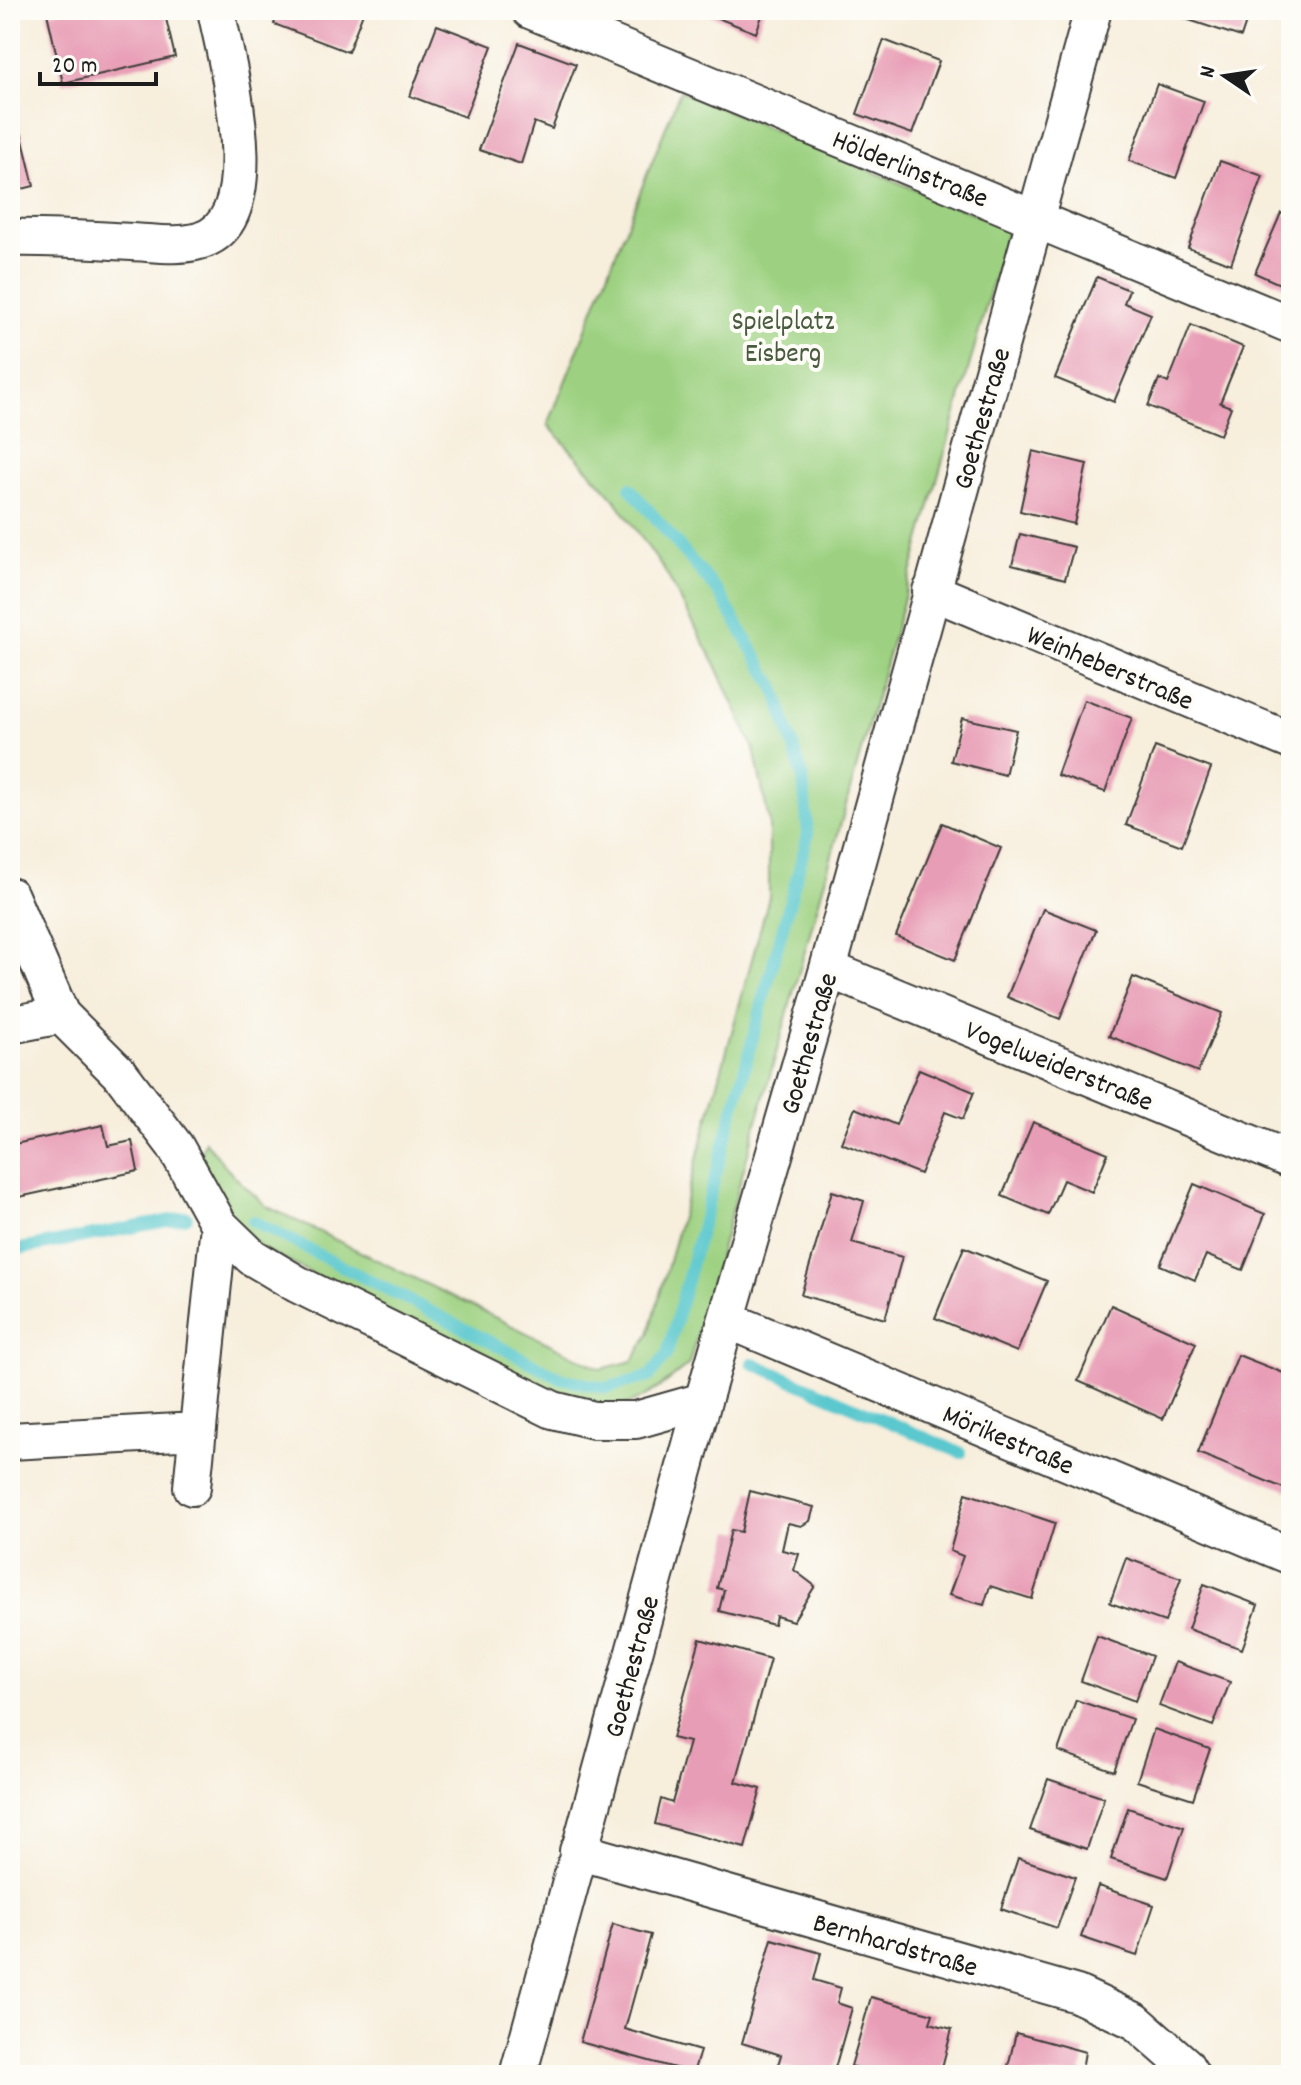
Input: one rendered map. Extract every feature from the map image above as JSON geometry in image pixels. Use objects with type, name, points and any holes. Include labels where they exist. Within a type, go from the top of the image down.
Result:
[{"type":"street","points":[[10,238],[171,244],[201,241],[223,228],[234,207],[240,166],[236,112],[216,10]]},
{"type":"street","name":"Hölderlinstraße","points":[[530,10],[1291,325]]},
{"type":"street","name":"Goethestraße","points":[[518,2075],[703,1401],[828,969],[1093,10]]},
{"type":"street","name":"Weinheberstraße","points":[[931,591],[1291,741]]},
{"type":"street","points":[[10,896],[61,1015],[122,1076],[166,1135],[219,1225],[252,1257],[297,1284],[553,1410],[594,1420],[636,1420],[703,1401]]},
{"type":"street","name":"Vogelweiderstraße","points":[[828,969],[1291,1160]]},
{"type":"street","points":[[10,1025],[61,1015]]},
{"type":"street","points":[[192,1487],[219,1225]]},
{"type":"street","name":"Mörikestraße","points":[[728,1320],[1291,1556]]},
{"type":"street","points":[[10,1441],[197,1431]]},
{"type":"street","name":"Bernhardstraße","points":[[578,1851],[1077,1994],[1135,2021],[1185,2065],[1191,2075]]},
{"type":"green space","name":"Spielplatz Eisberg","points":[[680,91],[1008,228],[689,1364],[646,1396],[608,1408],[557,1397],[261,1248],[228,1212],[198,1162],[205,1141],[232,1174],[266,1206],[601,1369],[633,1361],[649,1334],[769,897],[769,821],[754,749],[716,665],[666,573],[614,498],[548,425]]},
{"type":"building","points":[[64,10],[164,10],[175,57],[63,83],[47,13]]},
{"type":"building","points":[[279,10],[364,10],[348,52],[274,24]]},
{"type":"building","points":[[697,10],[764,10],[756,33]]},
{"type":"building","points":[[1158,10],[1250,10],[1241,37]]},
{"type":"building","points":[[437,25],[492,46],[465,117],[410,96]]},
{"type":"building","points":[[884,40],[939,61],[912,134],[857,114]]},
{"type":"building","points":[[519,43],[576,64],[552,129],[534,122],[521,164],[479,150]]},
{"type":"building","points":[[1157,84],[1204,101],[1176,178],[1129,161]]},
{"type":"building","points":[[21,132],[34,186],[10,192],[10,134]]},
{"type":"building","points":[[1220,161],[1263,176],[1231,264],[1188,248]]},
{"type":"building","points":[[1281,213],[1291,217],[1291,289],[1255,273]]},
{"type":"building","points":[[1097,277],[1129,290],[1124,303],[1151,314],[1114,402],[1055,378]]},
{"type":"building","points":[[1191,325],[1243,347],[1220,403],[1231,407],[1220,435],[1148,406],[1159,379],[1168,383]]},
{"type":"building","points":[[1033,451],[1087,464],[1074,524],[1020,511]]},
{"type":"building","points":[[1020,534],[1074,547],[1065,579],[1012,565]]},
{"type":"building","points":[[1084,700],[1132,718],[1105,792],[1057,775]]},
{"type":"building","points":[[962,718],[1016,730],[1005,775],[951,761]]},
{"type":"building","points":[[1155,747],[1211,768],[1182,846],[1126,825]]},
{"type":"building","points":[[942,823],[1001,848],[955,960],[896,936]]},
{"type":"building","points":[[1043,909],[1096,930],[1060,1019],[1007,997]]},
{"type":"building","points":[[1133,977],[1222,1013],[1198,1072],[1109,1036]]},
{"type":"building","points":[[919,1069],[974,1092],[963,1119],[945,1112],[920,1174],[841,1143],[855,1108],[896,1125]]},
{"type":"building","points":[[1033,1122],[1108,1153],[1092,1192],[1063,1180],[1048,1215],[1002,1196]]},
{"type":"building","points":[[103,1125],[108,1146],[132,1141],[138,1171],[10,1199],[10,1145]]},
{"type":"building","points":[[1194,1184],[1265,1214],[1243,1270],[1206,1255],[1195,1280],[1160,1265]]},
{"type":"building","points":[[832,1191],[864,1201],[852,1243],[902,1257],[885,1319],[801,1295]]},
{"type":"building","points":[[964,1247],[1047,1281],[1017,1352],[935,1318]]},
{"type":"building","points":[[1111,1305],[1196,1343],[1163,1419],[1078,1381]]},
{"type":"building","points":[[1238,1355],[1291,1376],[1291,1483],[1288,1490],[1198,1453]]},
{"type":"building","points":[[750,1491],[814,1507],[810,1521],[801,1526],[788,1523],[782,1550],[799,1554],[794,1570],[815,1586],[793,1621],[776,1616],[774,1625],[719,1611],[724,1590],[717,1588],[731,1530],[741,1532]]},
{"type":"building","points":[[966,1493],[1055,1523],[1032,1599],[990,1586],[984,1605],[949,1595],[963,1556],[950,1551]]},
{"type":"building","points":[[1126,1558],[1181,1578],[1165,1622],[1110,1603]]},
{"type":"building","points":[[1204,1584],[1258,1605],[1242,1649],[1188,1629]]},
{"type":"building","points":[[1097,1636],[1152,1656],[1135,1701],[1081,1681]]},
{"type":"building","points":[[700,1639],[770,1659],[736,1782],[761,1789],[745,1848],[655,1824],[661,1799],[672,1803],[689,1742],[672,1738]]},
{"type":"building","points":[[1175,1662],[1230,1682],[1213,1726],[1159,1706]]},
{"type":"building","points":[[1076,1700],[1132,1719],[1114,1771],[1058,1751]]},
{"type":"building","points":[[1154,1729],[1210,1749],[1193,1799],[1137,1781]]},
{"type":"building","points":[[1048,1779],[1104,1798],[1087,1849],[1030,1830]]},
{"type":"building","points":[[1128,1808],[1184,1827],[1167,1878],[1111,1859]]},
{"type":"building","points":[[1018,1858],[1075,1877],[1057,1928],[1001,1909]]},
{"type":"building","points":[[1098,1886],[1154,1905],[1137,1956],[1081,1937]]},
{"type":"building","points":[[613,1924],[651,1935],[625,2029],[700,2051],[693,2073],[580,2042]]},
{"type":"building","points":[[772,1939],[821,1953],[814,1980],[841,1988],[837,2003],[852,2008],[833,2075],[815,2075],[778,2065],[781,2055],[742,2043]]},
{"type":"building","points":[[871,1997],[933,2014],[930,2023],[952,2029],[940,2075],[859,2075],[861,2069],[851,2066]]},
{"type":"building","points":[[1016,2033],[1085,2052],[1081,2075],[1006,2075]]},
{"type":"waterway","points":[[253,1221],[561,1378],[605,1388],[649,1377],[667,1354],[808,835],[803,778],[775,688],[719,593],[630,488]]},
{"type":"waterway","points":[[10,1251],[187,1217]]},
{"type":"waterway","points":[[752,1363],[961,1453]]}]
